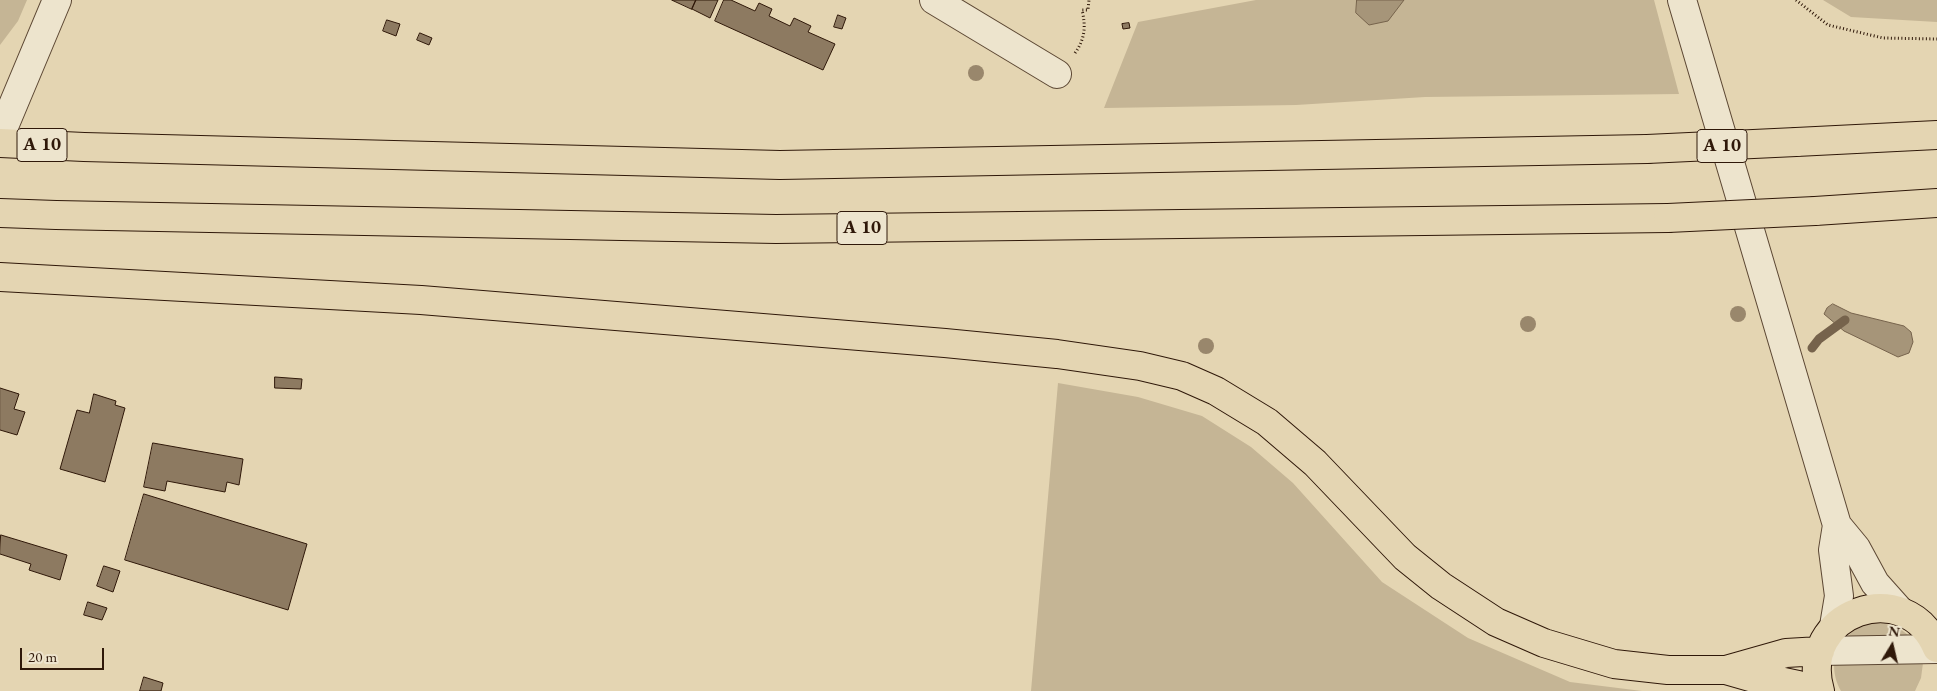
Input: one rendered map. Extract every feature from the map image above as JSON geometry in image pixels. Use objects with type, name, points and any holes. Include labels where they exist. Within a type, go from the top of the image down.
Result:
[{"type":"main road","name":"A 10","points":[[0,142],[84,147],[780,164],[1648,149],[1937,135]]},
{"type":"main road","name":"A 10","points":[[0,212],[56,216],[776,229],[1668,218],[1937,203]]},
{"type":"main road","points":[[0,277],[421,300],[945,342],[1057,354],[1140,366],[1182,376],[1216,391],[1267,422],[1315,463],[1406,557],[1442,586],[1496,622],[1544,644],[1614,664],[1668,670],[1726,670],[1786,653],[1820,651]]},
{"type":"main road","points":[[1820,691],[1816,668],[1824,641],[1834,626],[1850,615],[1866,609],[1883,608],[1900,611],[1917,620],[1930,634],[1937,648]]},
{"type":"main road","points":[[1726,670],[1757,679],[1798,685],[1814,691]]},
{"type":"street","points":[[0,136],[57,0]]},
{"type":"street","points":[[934,0],[1058,74]]},
{"type":"street","points":[[1682,0],[1836,525],[1833,550],[1839,596],[1834,626]]},
{"type":"street","points":[[1836,525],[1856,548],[1875,583],[1900,611]]},
{"type":"street","points":[[1820,651],[1937,648]]},
{"type":"path","points":[[1085,24],[1082,10],[1088,10],[1089,0]]},
{"type":"path","points":[[1796,0],[1828,25],[1883,38],[1937,39]]},
{"type":"shaded area","points":[[0,0],[27,0],[18,21],[0,45]]},
{"type":"shaded area","points":[[1256,0],[1654,0],[1679,94],[1425,97],[1296,105],[1104,108],[1138,22]]},
{"type":"shaded area","points":[[1357,0],[1404,0],[1388,21],[1369,25],[1356,13]]},
{"type":"shaded area","points":[[1823,0],[1937,0],[1937,22],[1851,17]]},
{"type":"shaded area","points":[[1833,304],[1851,313],[1904,326],[1911,332],[1913,342],[1909,353],[1898,357],[1844,331],[1824,314],[1827,308]]},
{"type":"shaded area","points":[[1058,383],[1138,397],[1202,416],[1251,447],[1293,483],[1382,582],[1468,638],[1570,682],[1642,691],[1031,691]]},
{"type":"shaded area","points":[[1873,623],[1896,627],[1915,642],[1841,643],[1855,629]]},
{"type":"shaded area","points":[[1923,663],[1921,678],[1915,691],[1841,691],[1834,668],[1834,664]]},
{"type":"building","points":[[672,0],[696,0],[692,9]]},
{"type":"building","points":[[696,0],[718,0],[710,18],[692,9]]},
{"type":"building","points":[[724,0],[731,0],[755,11],[759,3],[772,9],[769,16],[790,26],[794,18],[811,26],[808,32],[835,44],[823,70],[715,21]]},
{"type":"building","points":[[838,15],[846,18],[842,29],[834,27]]},
{"type":"building","points":[[387,20],[400,24],[396,36],[383,31]]},
{"type":"building","points":[[1129,23],[1130,28],[1123,29],[1122,24]]},
{"type":"building","points":[[420,33],[432,38],[429,45],[417,40]]},
{"type":"building","points":[[275,377],[302,379],[301,389],[275,388]]},
{"type":"building","points":[[0,388],[19,394],[14,409],[25,412],[17,435],[0,430]]},
{"type":"building","points":[[94,394],[116,401],[115,405],[125,408],[105,482],[60,469],[77,410],[89,413]]},
{"type":"building","points":[[153,443],[243,459],[239,485],[227,482],[225,492],[167,481],[165,491],[144,487]]},
{"type":"building","points":[[144,494],[307,544],[288,610],[125,560]]},
{"type":"building","points":[[1,535],[67,555],[60,580],[29,570],[31,564],[0,554]]},
{"type":"building","points":[[104,566],[120,571],[113,592],[97,586]]},
{"type":"building","points":[[88,602],[107,608],[102,620],[84,615]]},
{"type":"building","points":[[144,677],[163,683],[161,691],[140,691]]},
{"type":"waterway","points":[[1812,348],[1819,339],[1845,320]]}]
